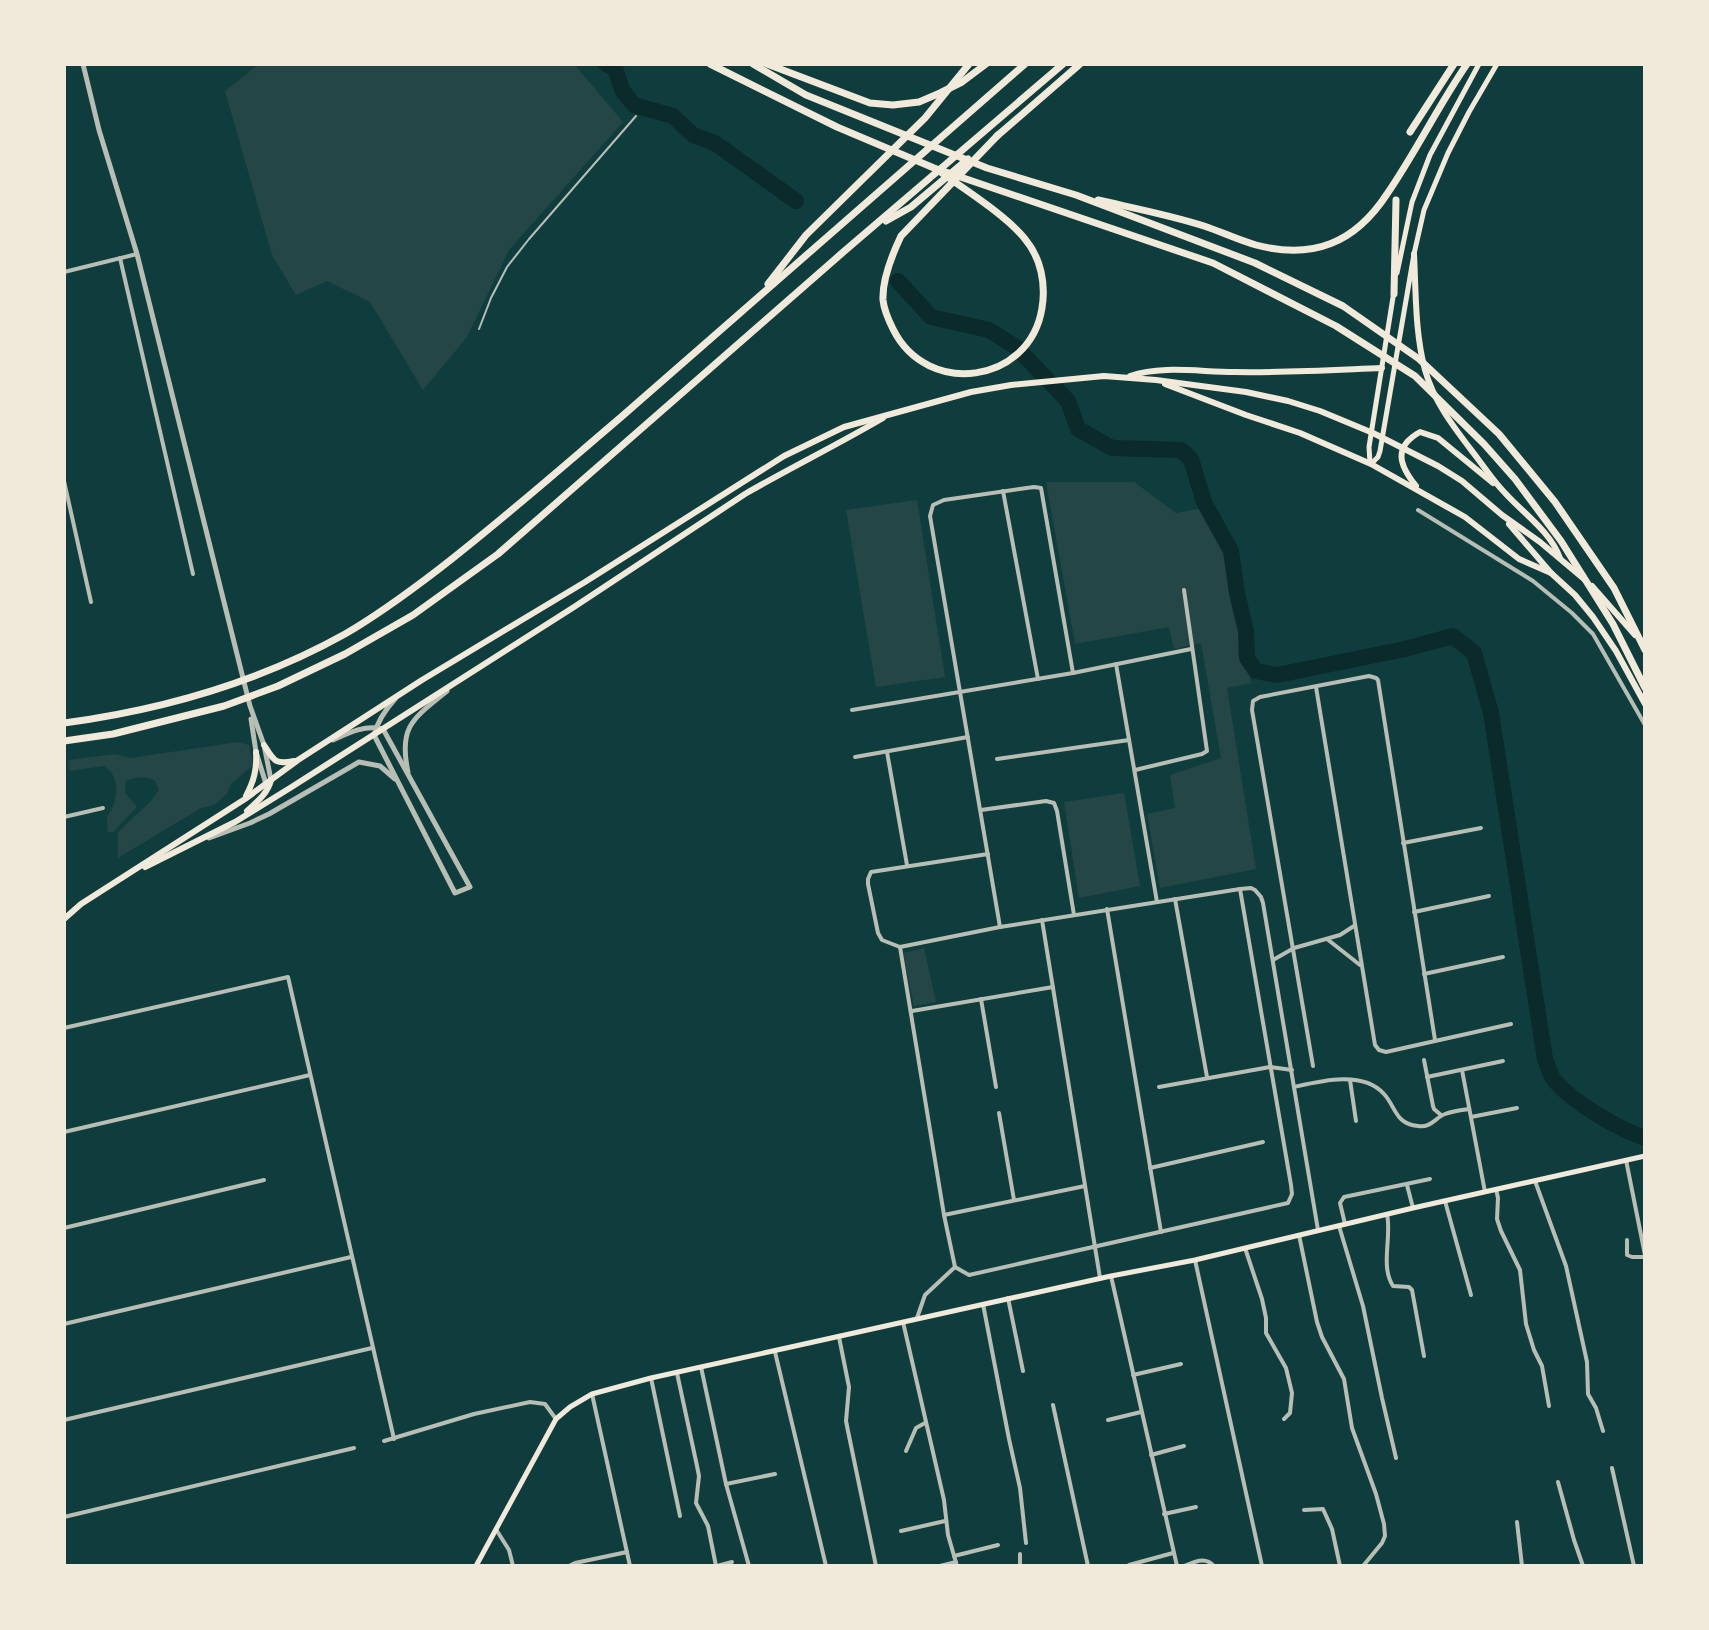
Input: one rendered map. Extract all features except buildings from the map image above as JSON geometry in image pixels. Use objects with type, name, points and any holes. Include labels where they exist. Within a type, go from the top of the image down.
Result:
[{"type":"highway","points":[[710,64],[837,127],[934,168],[1213,263],[1336,326],[1415,376],[1494,455],[1561,541],[1613,624],[1645,688]]},
{"type":"highway","points":[[753,64],[806,95],[987,168],[1076,195],[1255,263],[1343,306],[1419,359],[1499,434],[1555,502],[1614,588],[1645,648]]},
{"type":"highway","points":[[767,64],[870,103],[893,105],[919,102],[940,93],[962,82],[986,64]]},
{"type":"highway","points":[[758,298],[806,235],[925,118],[969,64]]},
{"type":"highway","points":[[64,723],[109,717],[218,689],[345,634],[400,598],[486,532],[1025,64]]},
{"type":"highway","points":[[64,741],[113,734],[224,706],[278,686],[345,654],[413,615],[498,554],[1063,64]]},
{"type":"highway","points":[[870,231],[911,207],[1080,64]]},
{"type":"highway","points":[[1410,132],[1454,64]]},
{"type":"highway","points":[[1076,195],[1204,226],[1280,250],[1324,246],[1346,237],[1366,221],[1386,197],[1467,64]]},
{"type":"highway","points":[[934,168],[1006,222],[1025,239],[1043,278],[1044,298],[1033,339],[1002,366],[983,373],[941,371],[910,353],[897,338],[883,302],[892,256],[901,236],[998,135]]},
{"type":"highway","points":[[1394,294],[1396,200]]},
{"type":"highway","points":[[1414,254],[1417,316],[1425,369],[1435,398],[1448,420],[1503,491]]},
{"type":"highway","points":[[1126,378],[1142,372],[1174,370],[1236,372],[1382,368]]},
{"type":"highway","points":[[64,911],[118,881],[397,696],[784,456],[844,427],[971,392],[1011,385],[1093,377],[1156,380],[1246,392],[1320,411],[1373,433],[1462,481],[1591,585],[1645,648]]},
{"type":"highway","points":[[1156,380],[1300,433],[1371,464],[1465,517],[1519,559],[1551,573]]},
{"type":"highway","points":[[118,881],[235,822],[574,607],[745,494],[893,412]]},
{"type":"highway","points":[[1425,493],[1414,484],[1401,458],[1408,439],[1420,432],[1438,438],[1503,491],[1546,533],[1562,561]]},
{"type":"highway","points":[[1502,515],[1593,617],[1645,704]]},
{"type":"highway","points":[[264,745],[274,761],[282,764],[298,760]]},
{"type":"highway","points":[[245,799],[254,781],[256,752]]},
{"type":"highway","points":[[269,783],[278,788],[290,788]]},
{"type":"highway","points":[[235,822],[262,798],[269,783]]},
{"type":"highway","points":[[64,919],[81,904]]},
{"type":"main road","points":[[1371,464],[1369,447],[1412,202],[1430,155],[1479,64]]},
{"type":"main road","points":[[1371,464],[1380,451],[1424,210],[1448,153],[1497,64]]},
{"type":"main road","points":[[476,1566],[556,1419],[592,1394],[651,1378],[1100,1278],[1195,1260],[1645,1156]]},
{"type":"street","points":[[83,64],[99,130],[137,254],[250,706],[264,745],[269,783]]},
{"type":"street","points":[[64,272],[137,254]]},
{"type":"street","points":[[120,258],[193,574]]},
{"type":"street","points":[[64,481],[91,602]]},
{"type":"street","points":[[1000,927],[930,516],[933,505],[944,500],[1041,488],[1073,673]]},
{"type":"street","points":[[1003,491],[1038,679]]},
{"type":"street","points":[[1418,510],[1533,581],[1572,613],[1593,634],[1645,725]]},
{"type":"street","points":[[1134,770],[1204,754],[1207,748],[1184,590]]},
{"type":"street","points":[[852,710],[1073,673],[1191,649]]},
{"type":"street","points":[[1116,664],[1157,902]]},
{"type":"street","points":[[409,777],[404,751],[412,723],[469,673]]},
{"type":"street","points":[[1313,1066],[1252,710],[1253,701],[1260,697],[1369,676],[1376,678],[1435,1040]]},
{"type":"street","points":[[1316,687],[1373,1037],[1379,1050],[1386,1052],[1511,1024]]},
{"type":"street","points":[[378,731],[409,777],[470,887],[455,893],[398,782],[378,731],[384,711],[397,696]]},
{"type":"street","points":[[250,706],[256,752],[269,783]]},
{"type":"street","points":[[324,744],[357,729],[378,731]]},
{"type":"street","points":[[855,757],[968,737]]},
{"type":"street","points":[[997,759],[1129,740]]},
{"type":"street","points":[[887,752],[907,865]]},
{"type":"street","points":[[188,845],[250,823],[359,762],[380,766],[398,782]]},
{"type":"street","points":[[981,810],[1046,801],[1054,803],[1074,915]]},
{"type":"street","points":[[64,817],[103,808]]},
{"type":"street","points":[[1403,843],[1481,828]]},
{"type":"street","points":[[988,854],[871,872],[868,879],[878,933],[885,942],[900,947],[1107,909],[1240,889],[1255,890],[1261,897],[1273,960],[1318,1230]]},
{"type":"street","points":[[900,947],[944,1215],[955,1267],[969,1275],[1288,1203],[1292,1194],[1291,1185],[1240,889]]},
{"type":"street","points":[[1414,912],[1489,896]]},
{"type":"street","points":[[1175,899],[1207,1077]]},
{"type":"street","points":[[1107,909],[1161,1232]]},
{"type":"street","points":[[1042,920],[1100,1278]]},
{"type":"street","points":[[1273,960],[1294,948],[1340,935],[1354,926]]},
{"type":"street","points":[[1327,939],[1361,966]]},
{"type":"street","points":[[1424,974],[1503,957]]},
{"type":"street","points":[[64,1028],[288,977],[394,1439]]},
{"type":"street","points":[[912,1011],[1053,987]]},
{"type":"street","points":[[981,999],[996,1087]]},
{"type":"street","points":[[1424,1060],[1434,1109],[1441,1115]]},
{"type":"street","points":[[1427,1077],[1503,1061]]},
{"type":"street","points":[[1159,1087],[1270,1067],[1292,1070]]},
{"type":"street","points":[[1462,1070],[1485,1192]]},
{"type":"street","points":[[64,1132],[310,1075]]},
{"type":"street","points":[[1294,1087],[1350,1080],[1366,1083],[1385,1095],[1396,1115],[1408,1124],[1421,1127],[1433,1124],[1441,1115],[1469,1109]]},
{"type":"street","points":[[1350,1080],[1356,1121]]},
{"type":"street","points":[[1471,1117],[1517,1108]]},
{"type":"street","points":[[999,1113],[1014,1200]]},
{"type":"street","points":[[1150,1168],[1263,1142]]},
{"type":"street","points":[[1626,1160],[1645,1256],[1627,1255],[1627,1240]]},
{"type":"street","points":[[1396,1458],[1342,1225],[1340,1203],[1344,1197],[1430,1179]]},
{"type":"street","points":[[64,1228],[264,1180]]},
{"type":"street","points":[[1535,1181],[1566,1266],[1587,1362],[1588,1394],[1603,1431]]},
{"type":"street","points":[[1407,1185],[1413,1208]]},
{"type":"street","points":[[944,1215],[1085,1186]]},
{"type":"street","points":[[1496,1189],[1497,1219],[1520,1270],[1526,1324],[1542,1366],[1549,1406]]},
{"type":"street","points":[[1445,1201],[1471,1295]]},
{"type":"street","points":[[1387,1214],[1390,1283],[1411,1288],[1424,1356]]},
{"type":"street","points":[[1299,1235],[1317,1322],[1344,1379],[1352,1428],[1384,1524],[1382,1543],[1363,1566]]},
{"type":"street","points":[[1245,1248],[1262,1299],[1266,1333],[1286,1368],[1292,1393],[1290,1413],[1284,1419]]},
{"type":"street","points":[[64,1324],[351,1257]]},
{"type":"street","points":[[1195,1260],[1262,1566]]},
{"type":"street","points":[[917,1319],[925,1295],[955,1267]]},
{"type":"street","points":[[1111,1276],[1177,1566]]},
{"type":"street","points":[[1008,1298],[1023,1371]]},
{"type":"street","points":[[983,1304],[1020,1488],[1026,1543]]},
{"type":"street","points":[[903,1322],[956,1561]]},
{"type":"street","points":[[839,1337],[849,1387],[846,1421],[876,1566]]},
{"type":"street","points":[[64,1420],[372,1348]]},
{"type":"street","points":[[775,1352],[826,1566]]},
{"type":"street","points":[[1133,1375],[1181,1364]]},
{"type":"street","points":[[701,1367],[726,1484],[749,1566]]},
{"type":"street","points":[[677,1373],[699,1476],[696,1503],[708,1526],[716,1566],[732,1562]]},
{"type":"street","points":[[651,1378],[680,1516]]},
{"type":"street","points":[[592,1394],[630,1566]]},
{"type":"street","points":[[384,1441],[474,1414],[530,1402],[545,1404],[556,1419]]},
{"type":"street","points":[[1053,1405],[1088,1566]]},
{"type":"street","points":[[1108,1420],[1141,1412]]},
{"type":"street","points":[[906,1451],[916,1428],[925,1423]]},
{"type":"street","points":[[1151,1455],[1184,1446]]},
{"type":"street","points":[[64,1517],[354,1448]]},
{"type":"street","points":[[1612,1468],[1634,1566]]},
{"type":"street","points":[[726,1484],[775,1474]]},
{"type":"street","points":[[1558,1482],[1583,1566]]},
{"type":"street","points":[[1164,1514],[1196,1507]]},
{"type":"street","points":[[1304,1510],[1323,1509],[1332,1529],[1340,1566]]},
{"type":"street","points":[[901,1531],[945,1521]]},
{"type":"street","points":[[1517,1522],[1522,1566]]},
{"type":"street","points":[[497,1531],[509,1550],[513,1566]]},
{"type":"street","points":[[940,1566],[998,1545]]},
{"type":"street","points":[[569,1566],[627,1552]]},
{"type":"street","points":[[1129,1565],[1173,1553]]},
{"type":"street","points":[[1020,1554],[1020,1566]]},
{"type":"street","points":[[1184,1566],[1204,1560],[1214,1566]]},
{"type":"lane","points":[[479,329],[507,267],[636,116]]},
{"type":"shaded area","points":[[259,64],[574,64],[623,122],[509,250],[467,337],[423,390],[370,302],[327,281],[296,295],[272,255],[225,91]]},
{"type":"shaded area","points":[[1046,482],[1134,482],[1176,513],[1203,508],[1227,555],[1251,683],[1227,688],[1256,869],[1160,888],[1147,814],[1175,808],[1170,775],[1221,758],[1201,643],[1174,649],[1169,627],[1075,644]]},
{"type":"shaded area","points":[[917,500],[945,677],[876,687],[846,510]]},
{"type":"shaded area","points":[[238,742],[249,745],[252,766],[231,784],[227,794],[214,805],[201,808],[118,858],[118,832],[159,790],[155,781],[140,778],[126,781],[125,793],[137,807],[113,832],[108,832],[107,817],[114,804],[116,790],[114,776],[104,766],[69,771],[68,760],[115,754],[131,758]]},
{"type":"shaded area","points":[[1124,793],[1140,886],[1079,898],[1064,802]]},
{"type":"shaded area","points":[[924,948],[936,1002],[914,1006],[903,953]]},
{"type":"waterway","points":[[606,64],[615,68],[622,90],[634,105],[673,116],[693,135],[715,143],[796,201]]},
{"type":"waterway","points":[[898,281],[931,317],[989,330],[1016,347],[1068,401],[1078,429],[1112,448],[1181,450],[1191,459],[1204,502],[1231,551],[1246,631],[1247,658],[1256,671],[1277,675],[1453,636],[1474,653],[1491,713],[1545,1059],[1550,1074],[1573,1098],[1610,1122],[1645,1138]]}]
